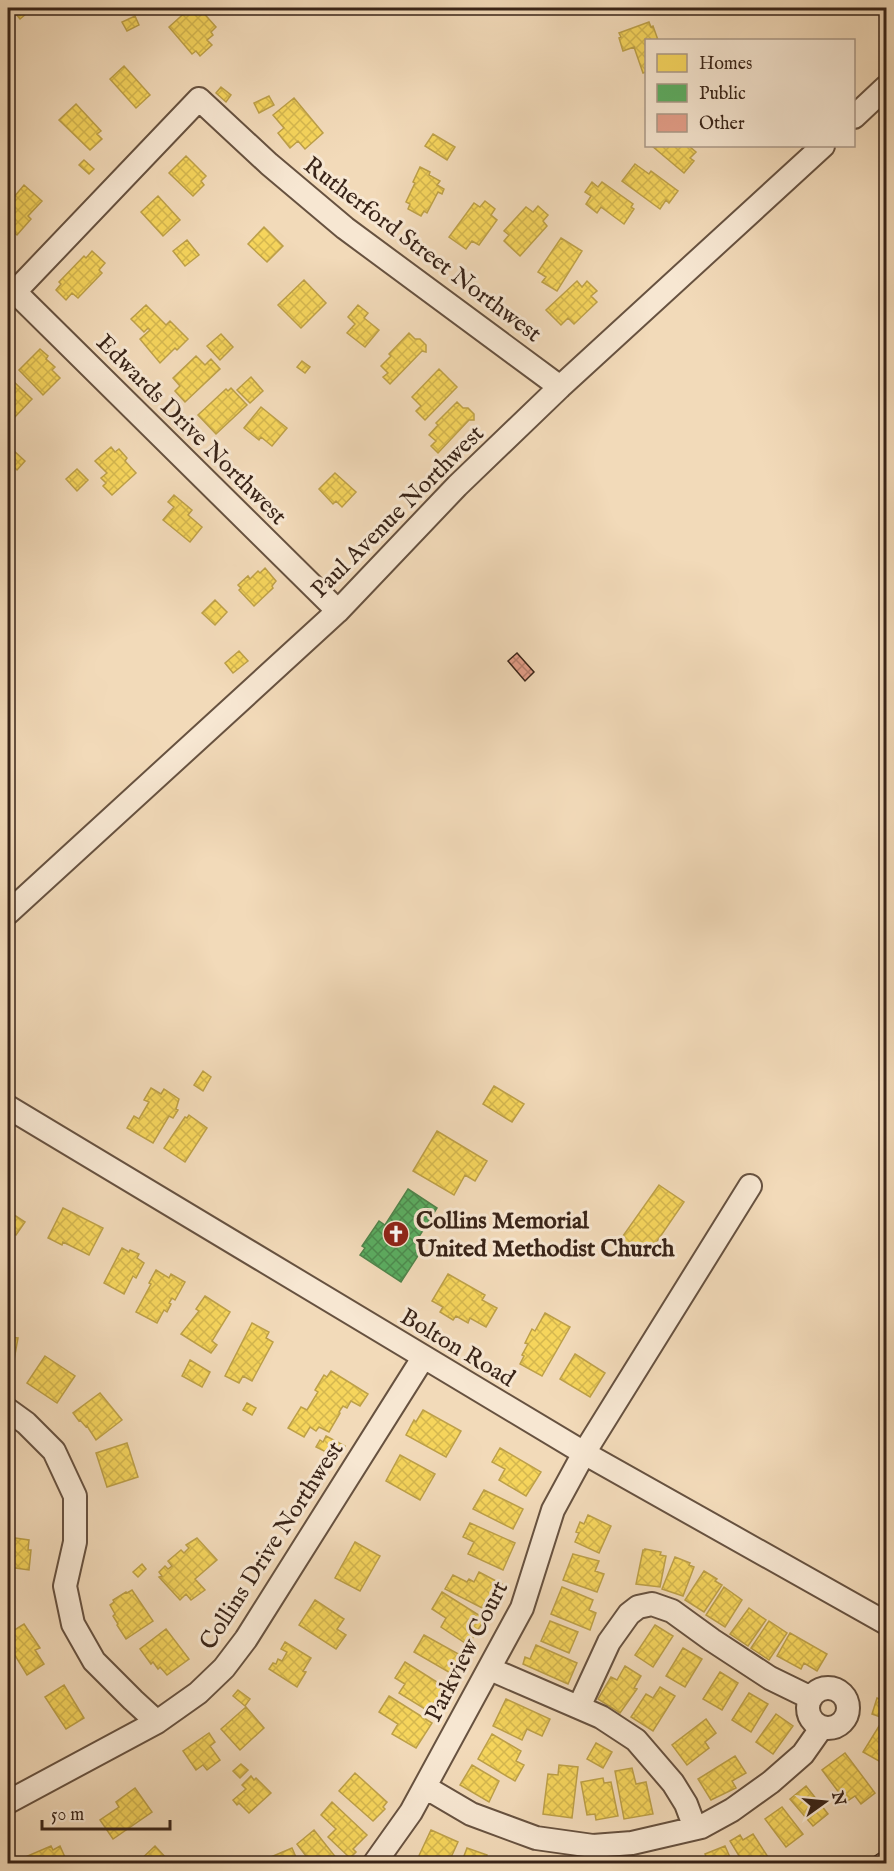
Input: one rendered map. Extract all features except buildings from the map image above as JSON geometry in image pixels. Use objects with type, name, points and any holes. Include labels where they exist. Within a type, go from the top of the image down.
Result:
[{"type":"street","points":[[855,116],[886,87]]},
{"type":"street","name":"Rutherford Street Northwest","points":[[10,292],[199,99],[255,151],[345,228],[560,387]]},
{"type":"street","name":"Paul Avenue Northwest","points":[[8,913],[338,611],[457,486],[560,387],[822,147]]},
{"type":"street","name":"Edwards Drive Northwest","points":[[10,292],[338,611]]},
{"type":"street","name":"Bolton Road","points":[[8,1107],[584,1453],[886,1623]]},
{"type":"street","name":"Parkview Court","points":[[374,1863],[411,1812],[522,1608],[553,1509],[584,1453],[750,1186]]},
{"type":"street","name":"Collins Drive Northwest","points":[[8,1802],[158,1722],[198,1694],[224,1668],[246,1639],[423,1358]]},
{"type":"street","points":[[8,1410],[26,1423],[54,1450],[75,1496],[75,1542],[65,1586],[73,1624],[94,1662],[158,1722]]},
{"type":"street","points":[[579,1707],[609,1642],[629,1614],[638,1607],[652,1604],[672,1611],[770,1678],[811,1698]]},
{"type":"street","points":[[490,1669],[601,1717],[636,1740],[673,1783],[686,1804],[695,1828]]},
{"type":"street","points":[[830,1688],[844,1696],[847,1702],[847,1714],[841,1723],[833,1727],[822,1727],[816,1724],[809,1715],[808,1702],[814,1693],[830,1688]]},
{"type":"street","points":[[425,1787],[471,1814],[536,1838],[593,1846],[632,1843],[695,1828],[732,1810],[771,1782],[803,1754],[822,1727]]},
{"type":"railway","points":[[868,1864],[886,1852]]},
{"type":"place","name":"Collins Memorial United Methodist Church","points":[[396,1234]]}]
